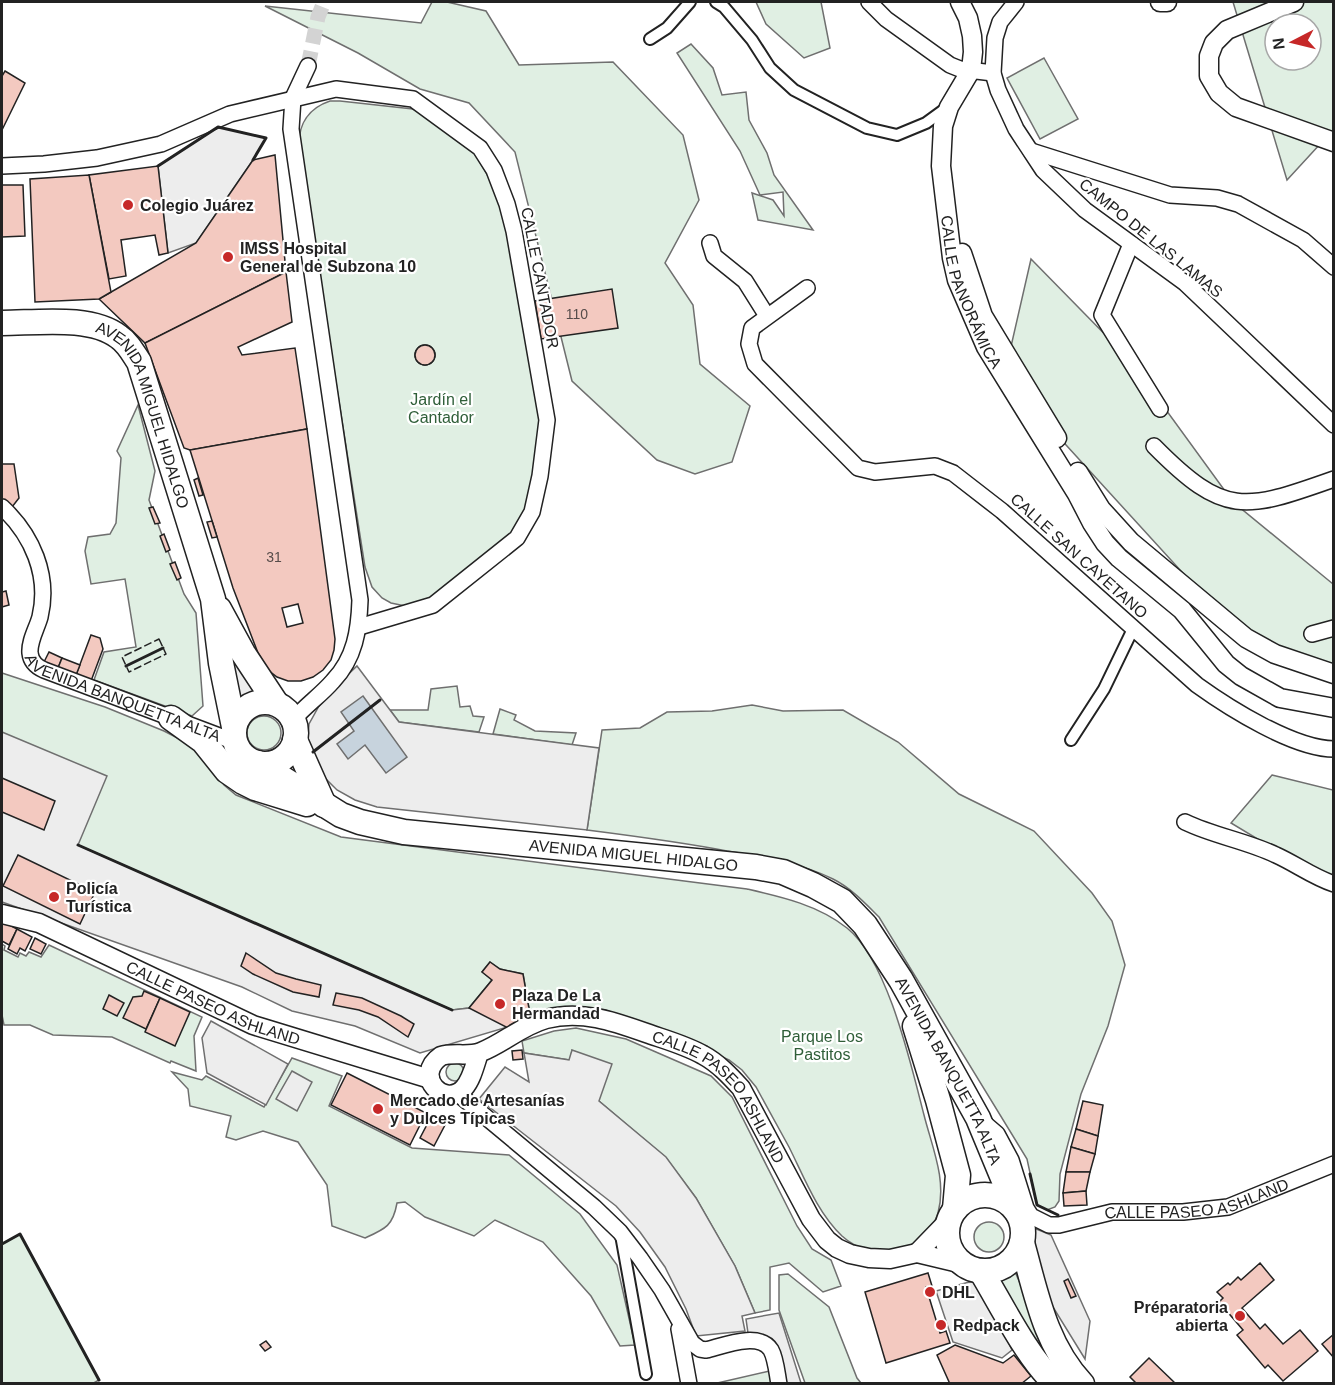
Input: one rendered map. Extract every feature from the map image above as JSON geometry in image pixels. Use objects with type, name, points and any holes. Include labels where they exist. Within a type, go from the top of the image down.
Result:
[{"type":"main road","name":"AVENIDA MIGUEL HIDALGO","points":[[2,322],[81,323],[103,327],[119,337],[139,362],[213,599],[221,663],[235,735]]},
{"type":"main road","name":"AVENIDA MIGUEL HIDALGO","points":[[213,599],[243,653],[288,721],[333,810]]},
{"type":"main road","points":[[260,702],[288,721],[288,754],[273,763],[258,763],[243,754],[235,735],[240,714],[252,704],[260,702]]},
{"type":"main road","points":[[171,718],[202,741],[227,771],[243,782],[255,788],[333,810]]},
{"type":"main road","name":"AVENIDA MIGUEL HIDALGO","points":[[258,763],[333,810],[360,822],[404,832],[756,867],[783,872],[842,901],[866,926],[901,981]]},
{"type":"main road","name":"AVENIDA BANQUETTA ALTA","points":[[901,981],[978,1118],[1017,1212]]},
{"type":"main road","name":"AVENIDA BANQUETTA ALTA","points":[[901,981],[938,1100],[958,1175],[952,1214]]},
{"type":"main road","points":[[1056,1383],[1047,1376],[972,1268],[954,1256],[948,1244],[946,1232],[952,1214],[964,1201],[987,1194],[1009,1203],[1017,1212],[1023,1229],[1022,1243],[1047,1330],[1057,1352],[1069,1370],[1082,1383]]},
{"type":"main road","points":[[972,1268],[992,1270],[1011,1261],[1022,1243]]},
{"type":"street","points":[[650,39],[668,28],[690,2]]},
{"type":"street","points":[[716,2],[724,7],[752,40],[770,68],[794,90],[867,128],[897,135],[926,123],[949,106]]},
{"type":"street","points":[[949,224],[941,166],[943,126],[949,106],[970,70],[973,52],[968,18],[960,2]]},
{"type":"street","points":[[869,4],[950,65],[993,73],[995,38],[1000,21],[1016,2]]},
{"type":"street","points":[[1160,2],[1167,2]]},
{"type":"street","points":[[1294,2],[1227,30],[1214,43],[1209,56],[1209,76],[1219,93],[1236,107],[1334,142]]},
{"type":"street","points":[[288,721],[334,681],[345,666],[353,650],[359,627],[360,600],[291,129],[293,98],[308,66]]},
{"type":"street","name":"CAMPO DE LAS LAMAS","points":[[993,73],[1016,129],[1043,170],[1085,210],[1185,283],[1334,425]]},
{"type":"street","name":"CALLE CANTADOR","points":[[2,166],[97,158],[161,144],[230,114],[336,89],[413,99],[480,148],[494,170],[514,231],[547,420],[540,476],[532,512],[517,538],[433,605],[359,627]]},
{"type":"street","points":[[1031,151],[1170,195],[1217,198],[1238,204],[1303,240],[1334,267]]},
{"type":"street","name":"CALLE PANORÁMICA","points":[[949,224],[961,251],[979,305],[992,331],[1089,490],[1115,525],[1131,542],[1246,638],[1275,654],[1334,674]]},
{"type":"street","name":"CALLE PANORÁMICA","points":[[949,224],[952,258],[957,280],[986,347],[1105,543],[1119,558],[1182,610],[1226,664],[1241,676],[1280,698],[1334,708]]},
{"type":"street","points":[[710,243],[714,256],[745,281],[766,316],[807,288]]},
{"type":"street","points":[[1131,244],[1102,315],[1160,409]]},
{"type":"street","name":"CALLE SAN CAYETANO","points":[[766,316],[752,328],[750,344],[755,364],[858,468],[875,472],[934,466],[953,473],[1002,511],[1189,679],[1230,709],[1299,742],[1334,749]]},
{"type":"street","points":[[1154,446],[1180,472],[1217,496],[1233,502],[1253,503],[1272,500],[1334,479]]},
{"type":"street","name":"AVENIDA BANQUETTA ALTA","points":[[2,507],[16,520],[31,544],[40,570],[43,593],[40,616],[30,652],[34,664],[44,670],[171,718],[235,735]]},
{"type":"street","points":[[1312,634],[1334,628]]},
{"type":"street","points":[[1071,740],[1104,689],[1132,629]]},
{"type":"street","points":[[1185,822],[1206,832],[1276,855],[1321,880],[1334,884]]},
{"type":"street","name":"CALLE PASEO ASHLAND","points":[[2,914],[39,923],[253,1025],[430,1079]]},
{"type":"street","name":"CALLE PASEO ASHLAND","points":[[463,1087],[450,1095],[437,1090],[430,1079],[431,1065],[435,1060],[447,1054],[479,1053],[523,1028],[547,1019],[571,1015],[594,1017],[616,1022],[681,1045],[705,1056],[725,1070],[741,1088],[811,1219],[827,1240],[850,1254],[868,1258],[890,1258],[917,1253],[972,1268]]},
{"type":"street","points":[[479,1053],[463,1087],[620,1232],[662,1290],[692,1343],[706,1350],[750,1341],[764,1343],[771,1351],[779,1383]]},
{"type":"street","name":"CALLE PASEO ASHLAND","points":[[978,1118],[997,1134],[1011,1160],[1026,1208],[1031,1216],[1048,1225],[1059,1225],[1112,1212],[1183,1212],[1228,1206],[1334,1164]]},
{"type":"street","points":[[917,1253],[952,1214]]},
{"type":"street","points":[[620,1232],[646,1374]]},
{"type":"street","points":[[678,1320],[689,1383]]},
{"type":"green space","points":[[432,2],[447,2],[486,11],[519,65],[613,62],[683,135],[699,200],[665,263],[693,305],[700,364],[750,406],[732,462],[695,474],[657,460],[572,381],[515,152],[469,103],[420,89],[358,53],[265,6],[421,23]]},
{"type":"green space","points":[[756,2],[821,2],[830,48],[804,58],[766,24]]},
{"type":"green space","points":[[1233,2],[1333,2],[1333,130],[1287,180]]},
{"type":"green space","points":[[691,44],[713,68],[722,95],[746,92],[749,120],[767,153],[774,175],[813,230],[758,220],[752,193],[773,200],[784,216],[783,192],[760,195],[740,151],[677,53]]},
{"type":"green space","points":[[1044,58],[1078,119],[1040,139],[1007,78]]},
{"type":"green space","name":"Jardín el Cantador","points":[[330,101],[413,109],[425,115],[473,150],[495,188],[509,231],[541,410],[530,503],[518,527],[433,599],[410,607],[391,603],[382,598],[372,587],[365,567],[299,147],[300,131],[306,118],[316,108]]},
{"type":"green space","points":[[1031,259],[1129,359],[1233,502],[1333,584],[1333,679],[1233,628],[1004,377]]},
{"type":"green space","points":[[138,405],[155,471],[149,500],[184,594],[196,613],[203,706],[192,716],[94,680],[104,652],[136,647],[125,579],[91,584],[85,551],[88,537],[110,534],[116,523],[121,458],[117,451]]},
{"type":"green space","name":"Parque Los Pastitos","points":[[2,673],[105,707],[164,731],[199,749],[224,785],[236,795],[341,837],[747,889],[799,903],[836,920],[862,943],[886,988],[896,1015],[940,1176],[940,1201],[936,1220],[916,1242],[897,1252],[883,1254],[860,1247],[847,1240],[833,1227],[818,1205],[756,1087],[742,1070],[729,1060],[658,1029],[605,1010],[571,1011],[531,1020],[492,980],[469,1008],[452,1010],[189,894],[183,898],[112,884],[2,764]]},
{"type":"green space","points":[[457,686],[460,707],[470,706],[473,716],[484,717],[479,732],[399,722],[390,710],[428,710],[431,689]]},
{"type":"green space","points":[[752,705],[783,711],[843,710],[898,742],[959,794],[1034,831],[1092,893],[1112,921],[1125,965],[1108,1026],[1081,1094],[1060,1174],[1059,1201],[1055,1207],[1047,1210],[1037,1205],[1027,1159],[879,917],[852,891],[821,873],[782,861],[587,830],[602,730],[640,728],[667,712],[712,711]]},
{"type":"green space","points":[[500,709],[516,715],[514,720],[535,731],[576,733],[572,745],[493,734]]},
{"type":"green space","points":[[264,716],[276,721],[281,733],[276,745],[264,750],[252,745],[247,733],[252,721]]},
{"type":"green space","points":[[1272,775],[1333,790],[1333,884],[1231,823]]},
{"type":"green space","points":[[2,944],[5,946],[4,950],[18,957],[20,953],[26,956],[29,952],[41,957],[49,945],[202,1017],[194,1036],[196,1071],[171,1061],[170,1063],[112,1037],[53,1035],[30,1025],[4,1025]]},
{"type":"green space","points":[[576,1028],[626,1039],[711,1076],[732,1097],[797,1226],[812,1249],[831,1260],[841,1286],[823,1292],[789,1263],[770,1267],[770,1310],[755,1313],[735,1266],[696,1198],[666,1158],[599,1101],[572,1051],[570,1060],[524,1053],[522,1041],[554,1031]]},
{"type":"green space","points":[[292,1058],[342,1076],[329,1106],[412,1148],[509,1155],[580,1214],[617,1265],[635,1345],[620,1346],[591,1296],[543,1242],[495,1220],[474,1236],[425,1217],[405,1202],[397,1203],[393,1217],[387,1226],[365,1238],[332,1226],[327,1185],[298,1142],[263,1131],[236,1140],[226,1137],[231,1116],[190,1106],[188,1089],[172,1072],[202,1080],[206,1076],[264,1107]]},
{"type":"green space","points":[[455,1063],[461,1066],[464,1072],[461,1078],[455,1081],[449,1078],[446,1072],[449,1066]]},
{"type":"green space","points":[[989,1222],[999,1227],[1004,1237],[999,1247],[989,1252],[979,1247],[974,1237],[979,1227]]},
{"type":"green space","points":[[20,1234],[99,1380],[92,1384],[2,1383],[2,1244]]},
{"type":"green space","points":[[1013,1267],[1049,1350],[1046,1353],[1024,1326],[996,1275]]},
{"type":"green space","points":[[788,1274],[829,1307],[861,1383],[805,1383],[779,1310],[779,1275]]},
{"type":"green space","points":[[774,1370],[777,1384],[713,1384]]},
{"type":"shaded area","points":[[218,127],[266,138],[196,243],[168,253],[158,166]]},
{"type":"shaded area","points":[[225,629],[256,696],[236,707]]},
{"type":"shaded area","points":[[357,666],[399,722],[599,748],[587,830],[377,807],[355,800],[337,790],[324,777],[309,747],[309,724],[319,706]]},
{"type":"shaded area","points":[[363,696],[407,757],[386,773],[365,745],[348,759],[337,744],[354,731],[341,712]]},
{"type":"shaded area","points":[[2,732],[107,776],[78,845],[452,1010],[469,1008],[492,980],[482,972],[490,962],[500,969],[523,974],[531,1020],[420,1053],[355,1026],[292,1011],[242,987],[2,902]]},
{"type":"shaded area","points":[[211,1021],[288,1064],[266,1105],[207,1073],[202,1038]]},
{"type":"shaded area","points":[[572,1050],[612,1064],[599,1101],[666,1157],[696,1198],[735,1266],[755,1313],[742,1316],[745,1331],[696,1336],[686,1309],[665,1267],[640,1232],[616,1206],[479,1099],[505,1067],[529,1082],[524,1053],[569,1060]]},
{"type":"shaded area","points":[[292,1071],[312,1082],[297,1111],[276,1099]]},
{"type":"shaded area","points":[[1029,1226],[1051,1235],[1090,1321],[1085,1359],[1048,1299]]},
{"type":"shaded area","points":[[977,1280],[1012,1350],[1002,1358],[953,1342],[936,1291]]},
{"type":"shaded area","points":[[779,1313],[801,1383],[784,1383],[774,1344],[748,1333],[746,1319]]},
{"type":"building","points":[[5,71],[25,83],[2,130],[2,76]]},
{"type":"building","name":"IMSS Hospital General de Subzona 10","points":[[275,155],[286,272],[145,343],[99,299],[196,243],[253,160]]},
{"type":"building","name":"Colegio Juárez","points":[[158,166],[168,253],[159,255],[155,235],[121,240],[126,276],[109,279],[89,175]]},
{"type":"building","points":[[89,175],[111,292],[99,299],[35,302],[30,179]]},
{"type":"building","points":[[2,185],[23,185],[25,236],[2,237]]},
{"type":"building","points":[[286,272],[292,322],[238,347],[242,355],[295,348],[307,429],[190,450],[184,448],[145,343]]},
{"type":"building","points":[[612,289],[618,328],[541,339],[535,301]]},
{"type":"building","points":[[425,345],[432,348],[435,355],[432,362],[425,365],[418,362],[415,355],[418,348]]},
{"type":"building","points":[[425,345],[432,348],[435,355],[432,362],[425,365],[418,362],[415,355],[418,348]]},
{"type":"building","points":[[307,429],[335,639],[331,660],[313,677],[301,681],[288,681],[277,677],[268,670],[258,653],[233,588],[190,450]],"holes":[[[298,604],[303,623],[287,627],[282,608]]]},
{"type":"building","points":[[2,464],[14,464],[19,498],[12,507],[2,499]]},
{"type":"building","points":[[198,478],[203,495],[199,496],[194,480]]},
{"type":"building","points":[[153,507],[160,523],[155,524],[149,508]]},
{"type":"building","points":[[212,521],[217,537],[212,538],[207,522]]},
{"type":"building","points":[[164,534],[170,550],[166,552],[160,536]]},
{"type":"building","points":[[175,562],[181,578],[177,580],[170,564]]},
{"type":"building","points":[[6,591],[9,605],[2,607],[2,592]]},
{"type":"building","points":[[91,635],[100,638],[103,649],[91,681],[76,675]]},
{"type":"building","points":[[49,652],[62,658],[58,668],[44,662]]},
{"type":"building","points":[[62,658],[80,665],[76,675],[58,668]]},
{"type":"building","points":[[2,778],[55,801],[44,830],[2,812]]},
{"type":"building","points":[[18,855],[95,892],[80,924],[3,886]]},
{"type":"building","points":[[2,921],[17,929],[9,945],[2,941]]},
{"type":"building","points":[[17,929],[32,937],[25,951],[20,948],[17,954],[8,949]]},
{"type":"building","points":[[35,938],[46,944],[41,954],[30,949]]},
{"type":"building","points":[[246,953],[276,973],[321,985],[319,997],[293,992],[253,974],[241,966]]},
{"type":"building","points":[[490,962],[500,969],[523,974],[531,1020],[508,1028],[469,1008],[492,980],[482,972]]},
{"type":"building","points":[[144,991],[160,998],[146,1029],[123,1018],[133,997],[142,996]]},
{"type":"building","points":[[336,993],[362,998],[401,1016],[414,1024],[408,1037],[378,1017],[359,1010],[333,1005]]},
{"type":"building","points":[[109,995],[124,1003],[117,1016],[103,1009]]},
{"type":"building","points":[[160,998],[190,1012],[175,1046],[145,1032]]},
{"type":"building","points":[[522,1050],[523,1059],[513,1060],[512,1051]]},
{"type":"building","name":"Mercado de Artesanías y Dulces Típicas","points":[[347,1073],[426,1113],[410,1145],[331,1105]]},
{"type":"building","points":[[1083,1101],[1103,1105],[1098,1136],[1076,1129]]},
{"type":"building","points":[[431,1117],[445,1125],[434,1146],[420,1138]]},
{"type":"building","points":[[1076,1129],[1098,1136],[1095,1154],[1071,1147]]},
{"type":"building","points":[[1071,1147],[1095,1154],[1090,1172],[1066,1172]]},
{"type":"building","points":[[1066,1172],[1090,1172],[1086,1191],[1063,1193]]},
{"type":"building","points":[[1086,1191],[1087,1205],[1064,1206],[1063,1193]]},
{"type":"building","name":"Préparatoria abierta","points":[[1260,1263],[1274,1280],[1242,1308],[1260,1329],[1265,1324],[1283,1344],[1300,1330],[1318,1351],[1283,1381],[1268,1365],[1265,1368],[1237,1335],[1243,1330],[1219,1302],[1223,1298],[1217,1292],[1228,1283],[1230,1285],[1238,1277],[1241,1280]]},
{"type":"building","points":[[928,1273],[932,1286],[926,1287],[940,1333],[946,1331],[950,1343],[886,1363],[865,1292]]},
{"type":"building","points":[[1068,1279],[1076,1296],[1071,1298],[1064,1281]]},
{"type":"building","points":[[1334,1334],[1334,1358],[1322,1344]]},
{"type":"building","points":[[266,1341],[271,1347],[265,1351],[260,1345]]},
{"type":"building","points":[[955,1345],[1003,1363],[1014,1355],[1031,1376],[1021,1384],[950,1384],[937,1355]]},
{"type":"building","points":[[1149,1358],[1176,1384],[1137,1384],[1130,1377]]},
{"type":"tunnel","points":[[308,66],[318,17],[324,2]]},
{"type":"fence","points":[[159,639],[166,654],[129,672],[122,657],[159,639]]},
{"type":"wall","points":[[158,166],[218,127],[266,138],[253,160]]},
{"type":"wall","points":[[126,666],[163,648]]},
{"type":"wall","points":[[313,752],[380,700]]},
{"type":"wall","points":[[78,845],[452,1010]]},
{"type":"wall","points":[[1030,1174],[1037,1205],[1058,1215]]},
{"type":"wall","points":[[2,1244],[20,1234],[99,1380]]},
{"type":"place","name":"Colegio Juárez","points":[[128,205]]},
{"type":"place","name":"IMSS Hospital General de Subzona 10","points":[[228,257]]},
{"type":"place","name":"Policía Turística","points":[[54,897]]},
{"type":"place","name":"Plaza De La Hermandad","points":[[500,1004]]},
{"type":"place","name":"Mercado de Artesanías y Dulces Típicas","points":[[378,1109]]},
{"type":"place","name":"DHL","points":[[930,1292]]},
{"type":"place","name":"Préparatoria abierta","points":[[1240,1316]]},
{"type":"place","name":"Redpack","points":[[941,1325]]}]
